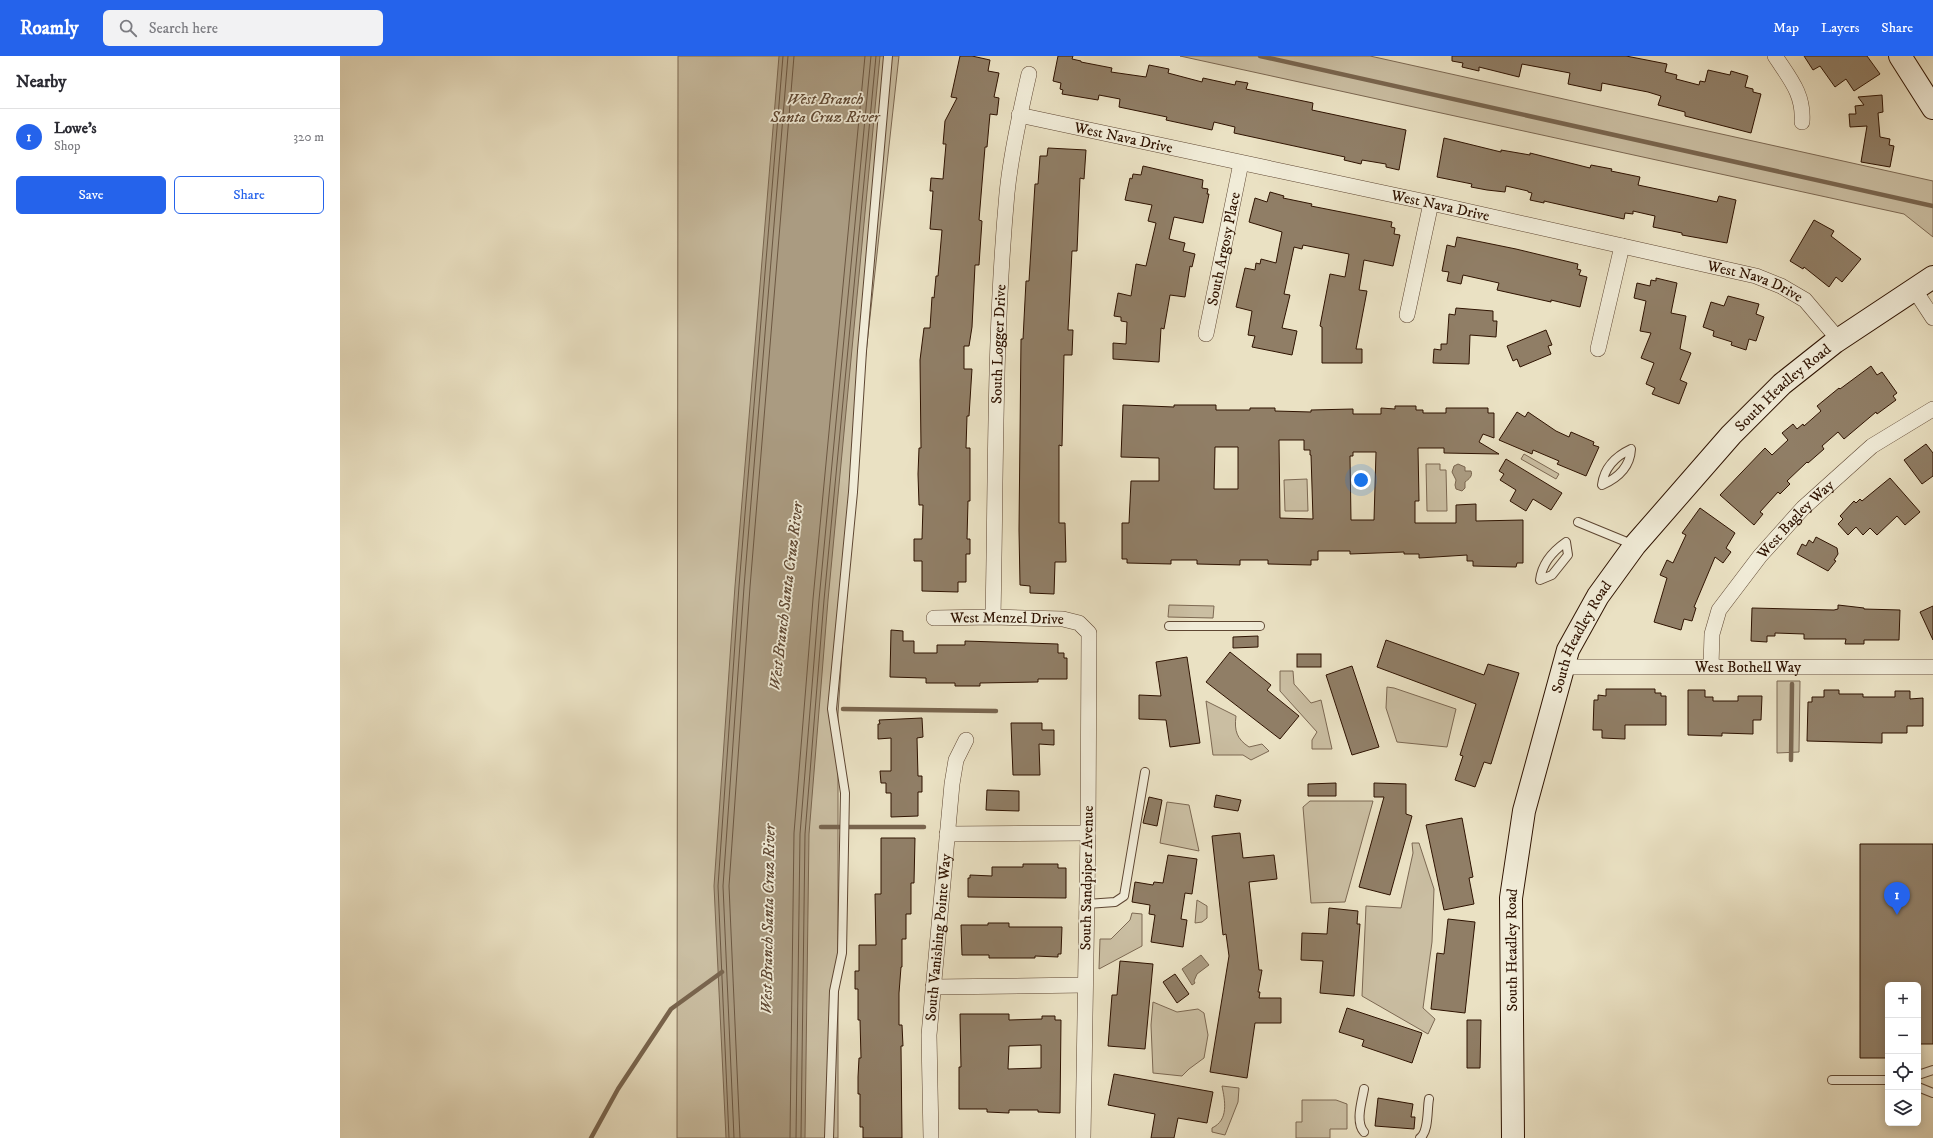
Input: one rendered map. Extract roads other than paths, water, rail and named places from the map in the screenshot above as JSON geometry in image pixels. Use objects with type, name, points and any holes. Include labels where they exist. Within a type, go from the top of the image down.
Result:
[{"type":"street","points":[[1776,56],[1798,93],[1803,108],[1802,122]]},
{"type":"street","points":[[1900,56],[1933,108]]},
{"type":"street","name":"South Logger Drive","points":[[993,617],[998,331],[1007,192],[1020,115],[1029,74]]},
{"type":"street","name":"West Nava Drive","points":[[1020,115],[1756,276],[1781,286],[1805,300],[1839,340]]},
{"type":"street","name":"South Argosy Place","points":[[1206,334],[1241,163]]},
{"type":"street","points":[[1407,315],[1431,204]]},
{"type":"street","points":[[1598,349],[1622,246]]},
{"type":"street","name":"South Headley Road","points":[[1513,1138],[1511,898],[1524,811],[1568,650],[1598,596],[1635,545],[1731,435],[1782,384],[1839,340],[1914,288],[1933,277]]},
{"type":"street","points":[[1914,288],[1933,318]]},
{"type":"street","name":"West Bagley Way","points":[[1711,666],[1712,634],[1719,610],[1760,556],[1803,508],[1872,446],[1933,409]]},
{"type":"street","name":"West Menzel Drive","points":[[934,618],[993,617],[1063,619],[1079,623]]},
{"type":"street","name":"South Sandpiper Avenue","points":[[1079,623],[1089,633],[1088,833],[1083,1138]]},
{"type":"street","name":"West Bothell Way","points":[[1563,667],[1711,666],[1933,668]]},
{"type":"street","name":"South Vanishing Pointe Way","points":[[931,1138],[929,1035],[933,987],[952,784],[956,760],[966,740]]},
{"type":"street","points":[[947,834],[1088,833]]},
{"type":"street","points":[[933,987],[1085,985]]},
{"type":"lane","points":[[829,1138],[834,991],[842,953],[845,793],[832,709],[853,492],[862,351],[888,56]]},
{"type":"lane","points":[[1578,522],[1635,545]]},
{"type":"lane","points":[[1169,626],[1260,626]]},
{"type":"lane","points":[[1087,904],[1115,902],[1124,896],[1145,772]]},
{"type":"lane","points":[[1921,1073],[1933,1070]]},
{"type":"lane","points":[[1832,1080],[1885,1080]]},
{"type":"lane","points":[[1921,1088],[1933,1093]]},
{"type":"lane","points":[[1364,1089],[1360,1123],[1364,1132]]},
{"type":"lane","points":[[1420,1138],[1423,1136],[1425,1130],[1429,1099]]},
{"type":"water","name":"West Branch Santa Cruz River","points":[[779,56],[880,56],[828,600],[809,834],[805,1138],[726,1138],[714,886],[735,586]]},
{"type":"water","points":[[1458,464],[1465,467],[1465,471],[1471,471],[1470,477],[1465,482],[1465,488],[1462,491],[1456,489],[1456,480],[1452,472],[1454,466]]},
{"type":"water","points":[[1201,955],[1209,965],[1197,974],[1194,981],[1195,983],[1192,985],[1182,969]]},
{"type":"waterway","points":[[1260,56],[1933,206]]},
{"type":"waterway","points":[[1791,760],[1792,684]]},
{"type":"waterway","points":[[843,709],[996,711]]},
{"type":"waterway","points":[[821,827],[924,827]]},
{"type":"waterway","points":[[591,1138],[618,1089],[671,1009],[722,972]]},
{"type":"place","name":"Lowe’s","points":[[1897,915]]}]
